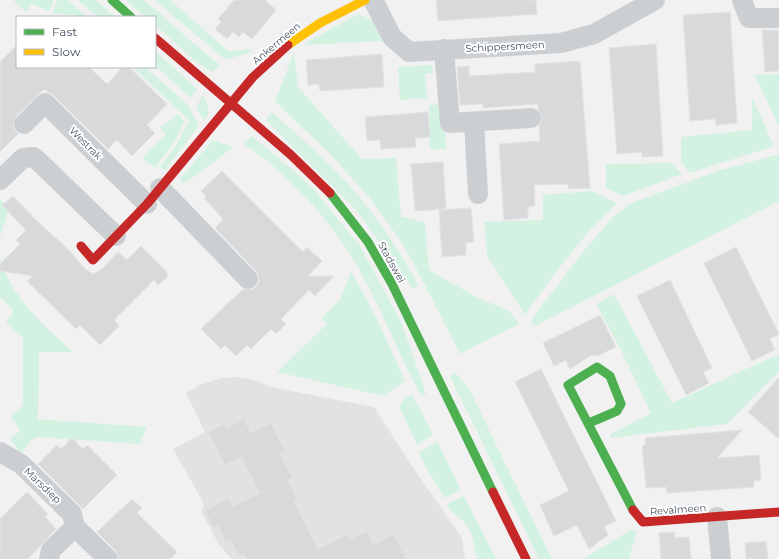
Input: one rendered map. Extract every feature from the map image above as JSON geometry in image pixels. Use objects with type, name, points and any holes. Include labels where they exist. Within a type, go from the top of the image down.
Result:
[{"type":"street","points":[[112,0],[130,16]]},
{"type":"street","name":"Ankermeen","points":[[230,103],[252,77],[296,38],[320,23],[365,0]]},
{"type":"street","name":"Schippersmeen","points":[[373,0],[392,37],[409,52],[561,43],[594,34],[655,0]]},
{"type":"street","points":[[742,0],[749,18],[779,18]]},
{"type":"street","name":"Stadswei","points":[[156,39],[310,172],[341,206],[368,242],[392,284],[526,559]]},
{"type":"street","points":[[444,49],[450,124],[531,118]]},
{"type":"street","name":"Westrak","points":[[24,124],[45,103],[147,204]]},
{"type":"street","points":[[81,246],[93,260],[147,204],[230,103]]},
{"type":"street","points":[[474,122],[478,194]]},
{"type":"street","points":[[0,180],[23,158],[34,157],[116,236]]},
{"type":"street","points":[[160,188],[248,278]]},
{"type":"street","name":"Revalmeen","points":[[589,423],[616,411],[621,404],[610,376],[597,366],[568,385],[589,423],[629,505],[643,522],[779,512]]},
{"type":"street","name":"Marsdiep","points":[[0,452],[21,464],[72,514],[75,527],[108,559]]},
{"type":"street","points":[[717,517],[721,559]]},
{"type":"street","points":[[49,559],[51,550],[75,527]]},
{"type":"shaded area","points":[[237,377],[254,380],[271,387],[374,407],[414,469],[462,538],[465,559],[232,559],[219,545],[201,510],[204,507],[202,500],[173,449],[205,432],[186,393],[200,385],[221,378]]},
{"type":"green space","points":[[13,0],[54,0],[49,11],[31,4],[27,13]]},
{"type":"green space","points":[[57,0],[67,0],[87,16],[79,16],[52,13]]},
{"type":"green space","points":[[78,0],[96,0],[114,16],[97,16]]},
{"type":"green space","points":[[126,0],[144,0],[219,65],[212,72],[199,64],[156,26],[156,16],[144,16]]},
{"type":"green space","points":[[155,0],[170,0],[228,51],[250,49],[251,52],[228,59],[222,57]]},
{"type":"green space","points":[[359,14],[375,24],[385,41],[304,45],[310,40]]},
{"type":"green space","points":[[156,52],[198,90],[190,97],[156,67]]},
{"type":"green space","points":[[294,52],[298,87],[362,159],[396,158],[401,217],[425,222],[429,270],[478,298],[510,311],[519,324],[460,354],[413,262],[398,237],[368,196],[332,156],[275,101]]},
{"type":"green space","points":[[431,65],[433,73],[425,74],[427,98],[400,100],[398,67]]},
{"type":"green space","points":[[134,68],[146,68],[187,104],[199,125],[165,170],[160,167],[175,147],[189,121]]},
{"type":"green space","points":[[779,74],[779,127],[755,75]]},
{"type":"green space","points":[[203,95],[208,107],[208,116],[204,120],[196,107]]},
{"type":"green space","points":[[752,97],[774,146],[690,173],[681,162],[681,137],[752,130]]},
{"type":"green space","points":[[445,104],[446,149],[430,149],[429,105]]},
{"type":"green space","points":[[272,112],[347,183],[377,219],[395,245],[418,285],[413,289],[357,211],[266,120]]},
{"type":"green space","points":[[177,114],[184,121],[175,141],[155,168],[142,158],[166,135],[160,128]]},
{"type":"green space","points":[[252,136],[309,184],[360,246],[402,324],[426,394],[421,396],[374,298],[354,260],[342,242],[332,228],[297,188],[258,154],[244,144]]},
{"type":"green space","points":[[212,141],[232,147],[187,182],[186,180],[183,183],[180,179]]},
{"type":"green space","points":[[779,154],[779,201],[535,326],[531,320],[582,253],[613,217],[631,203],[718,171]]},
{"type":"green space","points":[[671,163],[682,174],[623,196],[606,188],[606,164]]},
{"type":"green space","points":[[592,191],[617,203],[579,243],[525,315],[487,256],[484,222],[543,220],[543,195]]},
{"type":"green space","points":[[0,200],[9,208],[0,237]]},
{"type":"green space","points":[[0,258],[12,285],[29,310],[73,352],[39,352],[38,419],[147,427],[140,444],[39,437],[31,440],[21,454],[10,439],[20,430],[11,417],[22,406],[23,401],[23,338],[6,322],[14,311],[0,297]]},
{"type":"green space","points":[[351,271],[378,321],[405,381],[383,396],[277,372],[327,324],[322,318],[341,298]]},
{"type":"green space","points":[[614,294],[672,403],[779,354],[779,372],[727,424],[610,438],[611,434],[651,413],[619,346],[596,304]]},
{"type":"green space","points":[[456,373],[470,391],[552,559],[539,559],[450,376]]},
{"type":"green space","points":[[412,395],[430,428],[432,435],[417,445],[400,408],[403,400]]},
{"type":"green space","points":[[437,441],[461,490],[444,498],[418,453]]},
{"type":"green space","points":[[464,496],[496,559],[477,559],[473,540],[468,527],[448,507],[447,504]]},
{"type":"green space","points":[[632,529],[637,532],[629,559],[583,559]]},
{"type":"building","points":[[234,0],[265,0],[276,10],[252,39],[243,32],[239,37],[233,32],[227,39],[215,29],[221,22],[218,19]]},
{"type":"building","points":[[436,0],[536,0],[537,14],[438,21]]},
{"type":"building","points":[[730,12],[737,123],[716,125],[715,119],[690,121],[683,15]]},
{"type":"building","points":[[762,30],[778,30],[779,71],[765,72]]},
{"type":"building","points":[[656,44],[663,156],[642,157],[642,152],[617,154],[609,48]]},
{"type":"building","points":[[16,46],[16,68],[90,68],[107,84],[122,68],[130,68],[167,104],[147,125],[155,133],[132,156],[117,140],[108,149],[53,95],[44,89],[16,116],[13,127],[18,134],[0,152],[0,62]]},
{"type":"building","points":[[382,54],[384,87],[320,91],[319,84],[308,85],[306,60]]},
{"type":"building","points":[[580,61],[590,188],[568,189],[568,184],[534,185],[535,206],[528,207],[528,218],[504,220],[499,144],[540,141],[539,126],[542,117],[538,109],[538,104],[483,108],[483,104],[460,105],[457,67],[469,66],[469,76],[535,72],[535,64]]},
{"type":"building","points":[[428,112],[430,137],[415,138],[416,147],[381,149],[380,140],[367,141],[365,117]]},
{"type":"building","points":[[443,162],[446,209],[415,211],[411,164]]},
{"type":"building","points":[[222,171],[303,252],[307,247],[322,261],[308,276],[334,276],[315,296],[309,290],[281,319],[286,324],[276,334],[271,329],[251,349],[247,345],[236,356],[225,345],[221,349],[201,329],[243,289],[251,290],[256,287],[259,282],[256,271],[215,228],[223,219],[205,199],[206,196],[201,191]]},
{"type":"building","points":[[13,196],[36,220],[70,251],[84,268],[93,274],[102,269],[118,252],[127,260],[141,246],[167,272],[167,277],[158,285],[154,280],[114,320],[119,326],[100,345],[80,325],[76,329],[27,281],[33,276],[0,271],[0,264],[20,244],[16,240],[26,230],[2,205]]},
{"type":"building","points":[[471,208],[474,242],[466,243],[466,255],[442,257],[439,210]]},
{"type":"building","points":[[736,247],[779,334],[770,339],[775,350],[752,361],[704,263]]},
{"type":"building","points":[[670,280],[712,368],[703,372],[709,383],[686,395],[637,296]]},
{"type":"building","points":[[600,315],[616,347],[599,355],[590,356],[570,369],[566,360],[554,366],[543,343]]},
{"type":"building","points":[[541,369],[616,521],[604,527],[608,535],[589,549],[577,525],[554,536],[540,505],[569,491],[515,382]]},
{"type":"building","points":[[779,377],[779,439],[748,412]]},
{"type":"building","points":[[244,419],[251,433],[271,423],[285,451],[280,454],[293,478],[288,480],[297,499],[294,501],[318,549],[348,534],[350,539],[367,531],[374,545],[394,534],[406,559],[246,559],[243,554],[239,556],[230,540],[226,542],[218,526],[213,528],[205,510],[229,498],[233,506],[260,493],[241,457],[225,465],[208,432],[225,423],[227,428]]},
{"type":"building","points":[[742,430],[717,458],[759,455],[761,480],[754,481],[754,487],[667,493],[666,487],[646,488],[642,446],[645,445],[645,438]]},
{"type":"building","points":[[72,438],[83,449],[87,445],[117,475],[83,509],[38,464],[57,445],[61,449]]},
{"type":"building","points":[[27,492],[48,514],[45,517],[56,529],[28,559],[0,559],[0,519]]},
{"type":"building","points":[[132,499],[142,508],[137,513],[177,552],[170,559],[119,559],[116,551],[97,532]]},
{"type":"building","points":[[675,532],[675,538],[689,537],[691,559],[661,559],[659,533]]},
{"type":"building","points":[[766,541],[768,559],[746,559],[745,543]]},
{"type":"traffic: fast","points":[[112,0],[130,16]]},
{"type":"traffic: fast","points":[[330,193],[368,242],[392,284],[493,492]]},
{"type":"traffic: fast","points":[[589,423],[617,411],[621,404],[610,376],[597,367],[568,385],[633,510]]},
{"type":"traffic: slow","points":[[288,45],[320,23],[365,0]]},
{"type":"traffic: jam","points":[[156,39],[291,155],[330,193]]},
{"type":"traffic: jam","points":[[81,246],[93,260],[147,204],[253,77],[288,45]]},
{"type":"traffic: jam","points":[[493,492],[526,559]]},
{"type":"traffic: jam","points":[[633,510],[643,522],[779,512]]}]
